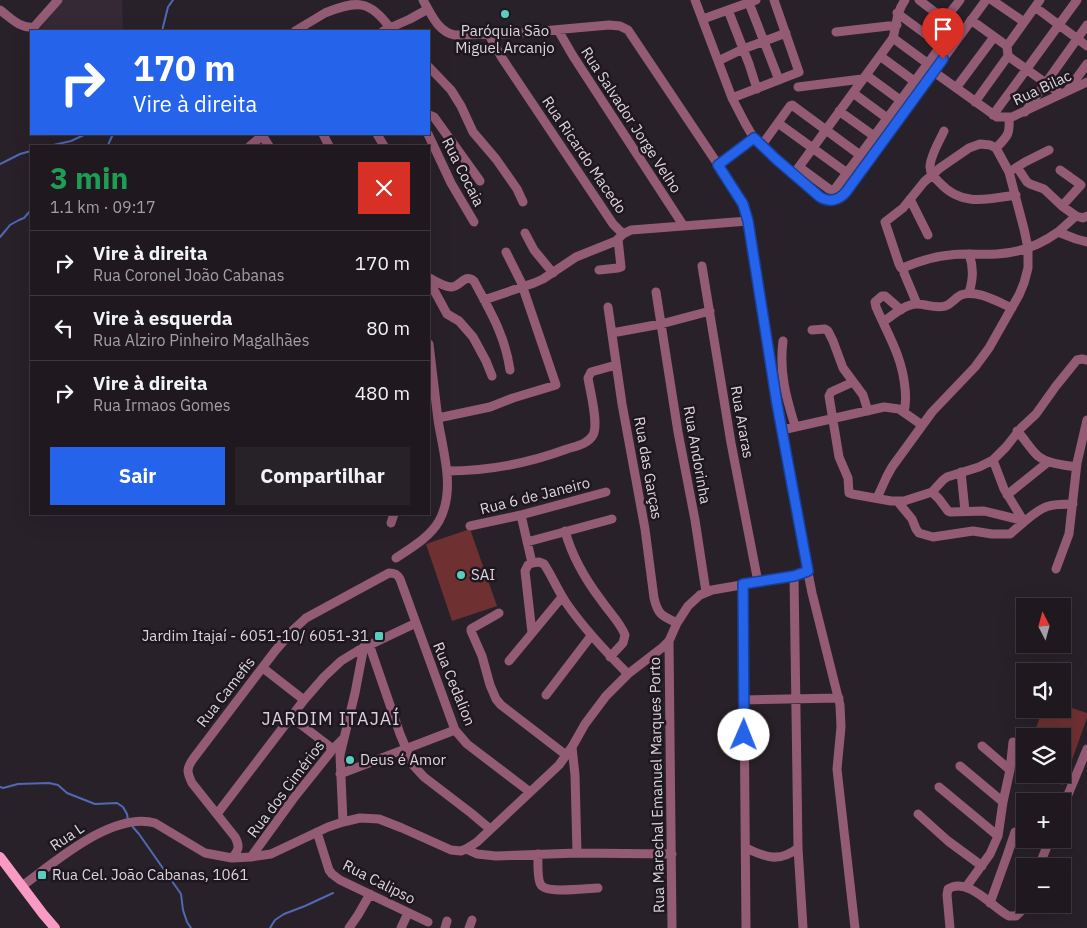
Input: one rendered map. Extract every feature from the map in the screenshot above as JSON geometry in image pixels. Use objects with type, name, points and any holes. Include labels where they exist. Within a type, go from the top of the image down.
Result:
[{"type":"main road","points":[[0,858],[55,928]]},
{"type":"street","points":[[0,10],[22,26],[34,27],[58,0]]},
{"type":"street","points":[[423,0],[440,27],[448,34],[489,35],[609,25],[620,26],[628,30],[743,204],[748,221],[782,430],[808,571],[839,698],[841,717],[837,769],[855,928]]},
{"type":"street","points":[[695,0],[732,98],[754,138],[776,159],[832,190],[835,189],[940,47],[931,37],[897,13]]},
{"type":"street","points":[[732,98],[800,72],[774,0]]},
{"type":"street","points":[[797,170],[893,38],[897,13],[905,0]]},
{"type":"street","points":[[919,0],[944,19]]},
{"type":"street","points":[[931,37],[959,0]]},
{"type":"street","points":[[797,170],[824,199],[833,200],[843,196],[986,0]]},
{"type":"street","points":[[992,0],[1024,22]]},
{"type":"street","points":[[1004,9],[1011,0]]},
{"type":"street","points":[[993,115],[1078,0]]},
{"type":"street","points":[[297,30],[343,3],[354,1],[371,6],[394,29],[428,9]]},
{"type":"street","points":[[703,19],[753,1],[764,41],[779,80]]},
{"type":"street","points":[[975,102],[1008,51],[1024,22],[1038,4],[1058,25],[1087,46]]},
{"type":"street","points":[[728,10],[757,89]]},
{"type":"street","points":[[971,20],[994,37],[1027,69],[1064,93],[1087,64]]},
{"type":"street","points":[[836,32],[896,25]]},
{"type":"street","points":[[1025,112],[1087,25]]},
{"type":"street","name":"Rua Salvador Jorge Velho","points":[[558,30],[683,226]]},
{"type":"street","points":[[718,61],[743,49],[786,33]]},
{"type":"street","name":"Rua Ricardo Macedo","points":[[489,35],[502,58],[620,236],[631,230],[748,221]]},
{"type":"street","points":[[956,88],[994,37]]},
{"type":"street","points":[[893,38],[927,63]]},
{"type":"street","points":[[880,56],[914,81]]},
{"type":"street","points":[[430,68],[451,90],[473,132],[496,159],[517,189],[523,202]]},
{"type":"street","name":"Rua Bilac","points":[[934,72],[993,115],[1009,118],[1087,82]]},
{"type":"street","points":[[798,87],[864,77],[900,100]]},
{"type":"street","points":[[853,93],[887,118]]},
{"type":"street","points":[[762,144],[792,105],[860,155]]},
{"type":"street","points":[[839,111],[874,136]]},
{"type":"street","points":[[430,115],[434,117],[480,181]]},
{"type":"street","points":[[996,148],[1008,136],[1010,130],[1009,118]]},
{"type":"street","points":[[778,123],[847,173]]},
{"type":"street","points":[[944,131],[931,160],[930,170],[943,186],[970,200],[1016,195]]},
{"type":"street","points":[[251,145],[263,135]]},
{"type":"street","name":"Rua Cocaia","points":[[428,135],[451,183],[474,222]]},
{"type":"street","points":[[718,165],[754,138]]},
{"type":"street","points":[[904,268],[901,268],[899,264],[885,222],[903,208],[932,174],[969,148],[980,144],[996,148],[1013,170],[1027,182],[1044,189],[1076,216],[1082,218],[1087,216]]},
{"type":"street","points":[[1013,170],[1049,150]]},
{"type":"street","points":[[877,498],[904,449],[936,407],[980,361],[999,334],[1020,296],[1028,268],[1028,248],[1016,195],[1013,170]]},
{"type":"street","points":[[1060,170],[1081,185],[1062,206]]},
{"type":"street","points":[[910,199],[928,235]]},
{"type":"street","points":[[904,268],[937,256],[1002,254],[1028,248],[1058,232],[1076,216]]},
{"type":"street","points":[[1058,232],[1084,242]]},
{"type":"street","points":[[525,233],[534,250],[553,273]]},
{"type":"street","points":[[599,270],[621,267],[620,236]]},
{"type":"street","points":[[484,300],[534,283],[576,257],[611,243],[620,236]]},
{"type":"street","points":[[438,418],[490,407],[556,385],[522,286],[506,252]]},
{"type":"street","points":[[969,254],[973,273],[969,293]]},
{"type":"street","name":"Rua Araras","points":[[702,266],[731,443],[758,582]]},
{"type":"street","points":[[904,268],[904,273],[917,304]]},
{"type":"street","points":[[430,280],[453,286],[466,278],[471,278],[474,281],[500,332],[508,356],[510,370]]},
{"type":"street","points":[[430,282],[447,314],[459,321],[473,337],[492,376]]},
{"type":"street","name":"Rua Andorinha","points":[[656,292],[676,422],[695,520],[706,592]]},
{"type":"street","points":[[883,322],[901,310],[917,304],[933,307],[945,306],[959,296],[969,293],[983,296],[1012,308]]},
{"type":"street","points":[[901,310],[886,296],[882,296],[875,304],[902,366],[906,396],[904,412]]},
{"type":"street","name":"Rua das Garças","points":[[608,307],[654,598],[660,614],[677,624]]},
{"type":"street","points":[[612,333],[661,324],[710,311]]},
{"type":"street","points":[[812,330],[824,329],[828,331],[843,368],[863,395],[868,411]]},
{"type":"street","points":[[783,341],[783,379],[795,426]]},
{"type":"street","points":[[396,558],[420,542],[438,523],[444,510],[447,471],[438,418],[433,408],[430,360]]},
{"type":"street","points":[[853,382],[829,394],[839,457],[847,476],[849,493],[898,502],[911,500],[932,492],[947,477],[979,467],[993,460],[1025,423],[1036,414],[1078,360],[1087,360]]},
{"type":"street","points":[[447,471],[493,468],[524,462],[546,457],[584,444],[592,437],[596,424],[588,375],[590,372],[616,366]]},
{"type":"street","points":[[782,430],[884,408],[899,409],[922,425]]},
{"type":"street","points":[[1056,569],[1068,534],[1073,504],[1076,465],[1087,420]]},
{"type":"street","points":[[1017,432],[1038,456],[1048,462],[1076,465],[1087,457]]},
{"type":"street","points":[[993,460],[1004,489],[1024,520]]},
{"type":"street","points":[[1008,495],[1048,462]]},
{"type":"street","points":[[961,472],[965,511]]},
{"type":"street","name":"Rua 6 de Janeiro","points":[[470,526],[521,516],[606,492]]},
{"type":"street","points":[[932,492],[948,511],[952,513],[984,511],[1024,520]]},
{"type":"street","points":[[898,502],[912,519],[919,533],[933,537],[973,531],[1000,535],[1010,534],[1039,509],[1056,504],[1073,504]]},
{"type":"street","points":[[391,523],[394,515]]},
{"type":"street","points":[[521,516],[532,563]]},
{"type":"street","points":[[527,542],[612,519]]},
{"type":"street","points":[[565,531],[574,556],[588,582],[625,635],[624,643],[610,657]]},
{"type":"street","points":[[532,633],[525,571],[532,563],[539,562],[544,564],[562,597],[591,636],[628,674]]},
{"type":"street","points":[[232,858],[270,854],[317,832],[360,818],[379,819],[451,850],[461,851],[466,849],[472,846],[559,765],[598,706],[628,674],[669,641],[688,606],[695,599],[706,592],[794,576],[808,571]]},
{"type":"street","name":"Rua Cedalion","points":[[381,577],[394,573],[400,579],[455,730],[467,744],[530,792]]},
{"type":"street","points":[[794,576],[798,848],[803,928]]},
{"type":"street","name":"Rua Camefis","points":[[232,858],[238,852],[238,843],[192,783],[188,774],[188,766],[293,630],[306,618],[381,577]]},
{"type":"street","points":[[743,584],[746,928]]},
{"type":"street","points":[[509,660],[562,597]]},
{"type":"street","points":[[499,614],[471,629],[482,656],[493,693],[501,705],[569,751],[575,775],[577,854]]},
{"type":"street","points":[[217,814],[304,700],[324,677],[341,661],[366,645],[416,623]]},
{"type":"street","points":[[546,695],[591,636]]},
{"type":"street","name":"Rua Marechal Emanuel Marques Porto","points":[[669,641],[672,928]]},
{"type":"street","points":[[343,822],[340,755],[366,645]]},
{"type":"street","points":[[366,645],[413,764],[424,777],[490,829]]},
{"type":"street","points":[[263,668],[304,700]]},
{"type":"street","points":[[744,700],[839,698]]},
{"type":"street","points":[[291,717],[333,749]]},
{"type":"street","points":[[340,774],[455,730]]},
{"type":"street","name":"Rua dos Cimérios","points":[[251,857],[293,799],[343,739]]},
{"type":"street","points":[[966,887],[990,854],[998,836],[1013,742]]},
{"type":"street","points":[[982,746],[1010,770]]},
{"type":"street","points":[[1069,793],[1087,749]]},
{"type":"street","points":[[559,765],[568,768],[575,775]]},
{"type":"street","points":[[960,766],[1003,802]]},
{"type":"street","points":[[939,787],[998,836]]},
{"type":"street","points":[[918,814],[948,841],[982,866]]},
{"type":"street","name":"Rua L","points":[[22,886],[86,839],[129,822],[147,820],[155,822],[205,853],[232,858]]},
{"type":"street","name":"Rua Calipso","points":[[317,832],[330,872],[340,880],[428,922]]},
{"type":"street","points":[[990,903],[1015,832]]},
{"type":"street","points":[[746,848],[772,858],[786,856],[798,848]]},
{"type":"street","points":[[466,849],[485,855],[672,854]]},
{"type":"street","points":[[538,854],[539,883],[544,888],[554,890],[598,888]]},
{"type":"street","points":[[950,928],[947,895],[948,889],[952,887],[966,887],[979,894],[1004,914],[1012,917],[1019,913]]},
{"type":"street","points":[[349,928],[370,894]]},
{"type":"street","points":[[401,928],[408,913]]},
{"type":"shaded area","points":[[62,0],[122,0],[123,30],[40,30]]},
{"type":"shaded area","name":"SAI","points":[[470,529],[497,606],[452,621],[426,544]]},
{"type":"shaded area","points":[[1071,708],[1087,713],[1087,718],[1071,763],[1071,728],[1036,728],[1040,718],[1071,718]]},
{"type":"waterway","points":[[162,30],[168,7],[173,0]]},
{"type":"waterway","points":[[53,145],[71,141],[84,135]]},
{"type":"waterway","points":[[108,145],[113,135]]},
{"type":"waterway","points":[[0,164],[30,151]]},
{"type":"waterway","points":[[0,237],[10,225],[24,218],[30,211]]},
{"type":"waterway","points":[[0,787],[18,784],[49,783],[58,785],[67,793],[95,804],[117,803],[123,807],[128,820]]},
{"type":"waterway","points":[[132,826],[181,894],[183,910],[191,928]]},
{"type":"waterway","points":[[270,928],[275,920],[284,914],[333,893]]},
{"type":"place","name":"Paróquia São Miguel Arcanjo","points":[[505,14]]},
{"type":"place","name":"SAI","points":[[461,575]]},
{"type":"place","name":"Jardim Itajaí - 6051-10/ 6051-31","points":[[379,636]]},
{"type":"place","name":"Deus é Amor","points":[[350,760]]},
{"type":"place","name":"Rua Cel. João Cabanas, 1061","points":[[42,875]]},
{"type":"district","name":"JARDIM ITAJAÍ","points":[[331,719]]},
{"type":"route","points":[[744,735],[743,584],[794,576],[808,571],[777,404],[748,221],[743,204],[718,165],[754,138],[820,197],[835,200],[843,196],[943,59]]}]
